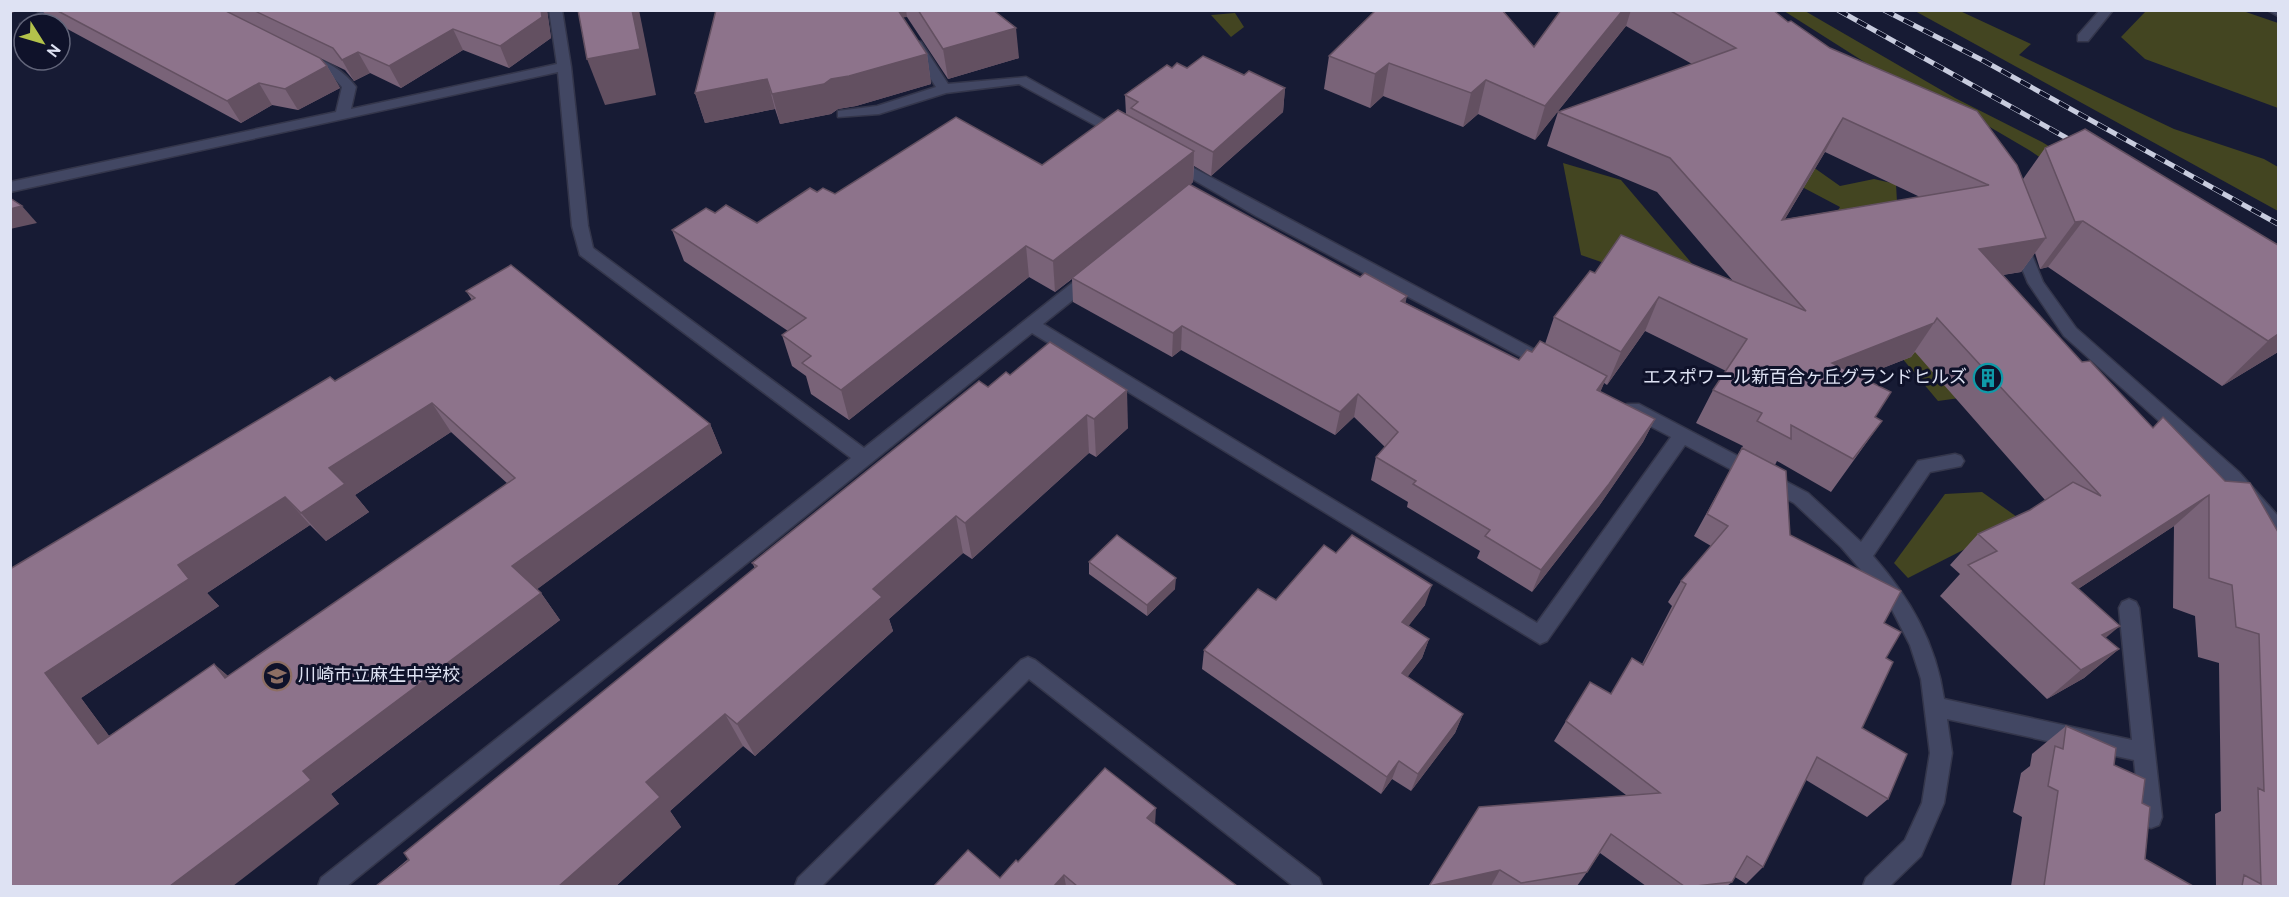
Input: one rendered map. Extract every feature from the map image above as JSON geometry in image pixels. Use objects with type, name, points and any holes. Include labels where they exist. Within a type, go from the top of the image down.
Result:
[{"type":"street","points":[[555,10],[564,68],[580,226],[586,252],[864,458]]},
{"type":"street","points":[[2083,38],[2107,10]]},
{"type":"street","points":[[2273,10],[2278,12]]},
{"type":"street","points":[[906,30],[944,89]]},
{"type":"street","points":[[296,54],[339,75],[349,87],[342,117]]},
{"type":"street","points":[[10,188],[564,68]]},
{"type":"street","points":[[843,114],[879,110],[944,89],[1021,80],[1136,142]]},
{"type":"street","points":[[1157,153],[1566,374]]},
{"type":"street","points":[[1191,196],[1208,182]]},
{"type":"street","points":[[2014,229],[2036,283],[2070,332],[2233,477],[2278,529]]},
{"type":"street","points":[[329,886],[1104,267]]},
{"type":"street","points":[[1031,325],[1540,635],[1682,435]]},
{"type":"street","points":[[1619,402],[1801,498],[1862,556],[1894,594],[1920,644],[1932,679],[1941,753],[1933,802],[1913,848],[1874,886]]},
{"type":"street","points":[[1862,556],[1924,466],[1955,461]]},
{"type":"street","points":[[2129,608],[2151,817]]},
{"type":"street","points":[[806,886],[1028,666],[1311,886]]},
{"type":"street","points":[[1935,707],[2143,752]]},
{"type":"green space","points":[[1784,11],[1805,11],[1955,98],[2042,142],[2278,285],[2278,318],[2029,150],[1954,106],[1877,70]]},
{"type":"green space","points":[[1915,11],[1960,11],[2031,44],[2019,55],[2174,129],[2264,159],[2278,167],[2278,211]]},
{"type":"green space","points":[[2146,11],[2243,11],[2278,23],[2278,108],[2145,59],[2121,37]]},
{"type":"green space","points":[[1235,13],[1244,27],[1231,37],[1211,15]]},
{"type":"green space","points":[[1769,136],[1840,186],[1874,179],[1896,184],[1898,220],[1967,397],[1938,401],[1844,289],[1800,274],[1840,207],[1757,163]]},
{"type":"green space","points":[[1563,163],[1621,180],[1728,306],[1581,255]]},
{"type":"green space","points":[[1982,492],[2017,517],[1973,545],[1908,578],[1894,563],[1945,494]]},
{"type":"building","points":[[56,10],[224,10],[320,58],[327,66],[285,89],[259,83],[227,101],[72,19],[72,12]]},
{"type":"building","points":[[253,10],[541,10],[542,17],[500,46],[453,29],[389,66],[358,52],[342,60],[333,48]]},
{"type":"building","points":[[578,10],[632,10],[640,49],[587,59]]},
{"type":"building","points":[[716,10],[898,10],[927,54],[831,79],[824,84],[772,94],[767,79],[695,93]]},
{"type":"building","points":[[918,10],[993,10],[1016,28],[943,49]]},
{"type":"building","points":[[1376,10],[1502,10],[1534,47],[1561,10],[1623,10],[1545,106],[1486,80],[1471,93],[1389,63],[1375,74],[1329,56]]},
{"type":"building","points":[[1669,10],[1773,10],[1830,48],[1977,111],[2017,165],[2046,238],[1979,249],[2082,362],[2090,361],[2153,428],[2163,417],[2225,481],[2250,483],[2278,532],[2278,886],[2242,886],[2244,875],[2261,884],[2258,788],[2264,791],[2259,634],[2236,627],[2232,585],[2209,578],[2209,495],[2072,583],[2120,626],[2102,635],[2119,649],[2081,670],[1968,565],[1997,551],[1978,534],[2030,510],[2073,482],[2101,496],[1937,318],[1934,323],[1832,363],[1891,392],[1875,417],[1882,421],[1853,459],[1791,425],[1791,439],[1757,421],[1762,413],[1713,390],[1747,339],[1659,297],[1621,352],[1554,317],[1590,271],[1595,273],[1621,235],[1806,311],[1670,158],[1558,112],[1736,48]],"holes":[[[1843,118],[1989,185],[1782,220]]]},
{"type":"building","points":[[1203,56],[1244,75],[1249,71],[1285,88],[1213,152],[1131,108],[1138,102],[1125,95],[1167,65],[1172,68],[1177,63],[1187,68]]},
{"type":"building","points":[[1118,110],[1194,151],[1053,261],[1026,246],[841,390],[802,363],[811,356],[782,335],[806,318],[672,230],[706,208],[715,213],[726,205],[757,223],[810,188],[817,192],[823,188],[835,194],[956,117],[1042,165]]},
{"type":"building","points":[[2085,129],[2278,245],[2278,334],[2268,341],[2083,221],[2075,222],[2045,148]]},
{"type":"building","points":[[1189,184],[1360,277],[1365,273],[1407,296],[1401,301],[1519,360],[1527,350],[1532,352],[1540,341],[1607,376],[1597,390],[1655,419],[1609,484],[1541,570],[1485,536],[1490,530],[1413,484],[1416,481],[1376,457],[1398,432],[1358,394],[1340,412],[1182,326],[1173,333],[1072,278]]},
{"type":"building","points":[[10,198],[22,206],[10,209]]},
{"type":"building","points":[[511,265],[710,424],[512,566],[541,593],[303,771],[311,780],[170,886],[10,886],[10,569],[330,377],[335,381],[475,298],[466,291]],"holes":[[[432,403],[515,478],[225,678],[214,664],[98,744],[45,673],[189,579],[178,565],[285,497],[301,513],[345,484],[329,468]]]},
{"type":"building","points":[[1050,342],[1127,390],[1094,419],[1087,415],[965,523],[956,516],[873,589],[882,597],[737,724],[725,714],[646,782],[660,797],[559,886],[376,886],[409,860],[404,853],[757,566],[752,563],[979,381],[988,387],[1006,372],[1010,375]]},
{"type":"building","points":[[1742,448],[1786,471],[1790,535],[1901,591],[1884,623],[1901,632],[1886,658],[1893,662],[1862,728],[1907,754],[1888,799],[1817,757],[1763,867],[1747,856],[1732,882],[1684,886],[1611,834],[1587,872],[1521,883],[1500,870],[1429,886],[1479,807],[1660,793],[1566,721],[1590,682],[1611,694],[1632,658],[1643,665],[1686,584],[1681,581],[1728,526],[1707,514]]},
{"type":"building","points":[[1117,535],[1176,578],[1147,605],[1089,562]]},
{"type":"building","points":[[1352,535],[1432,585],[1402,622],[1429,639],[1402,673],[1463,714],[1418,774],[1399,761],[1387,777],[1204,650],[1258,589],[1276,600],[1324,545],[1336,553]]},
{"type":"building","points":[[2066,726],[2116,748],[2114,765],[2145,779],[2142,803],[2150,807],[2145,859],[2193,886],[2044,886],[2058,791],[2048,786],[2055,746],[2063,749]]},
{"type":"building","points":[[1105,768],[1156,808],[1147,818],[1237,886],[1077,886],[1064,875],[1054,886],[934,886],[968,850],[1000,878],[1016,860],[1018,862]]},
{"type":"railway","points":[[1838,10],[2081,146]]},
{"type":"railway","points":[[1884,10],[1984,61],[2278,224]]},
{"type":"place","name":"エスポワール新百合ヶ丘グランドヒルズ","points":[[1988,378]]},
{"type":"place","name":"川崎市立麻生中学校","points":[[277,676]]}]
